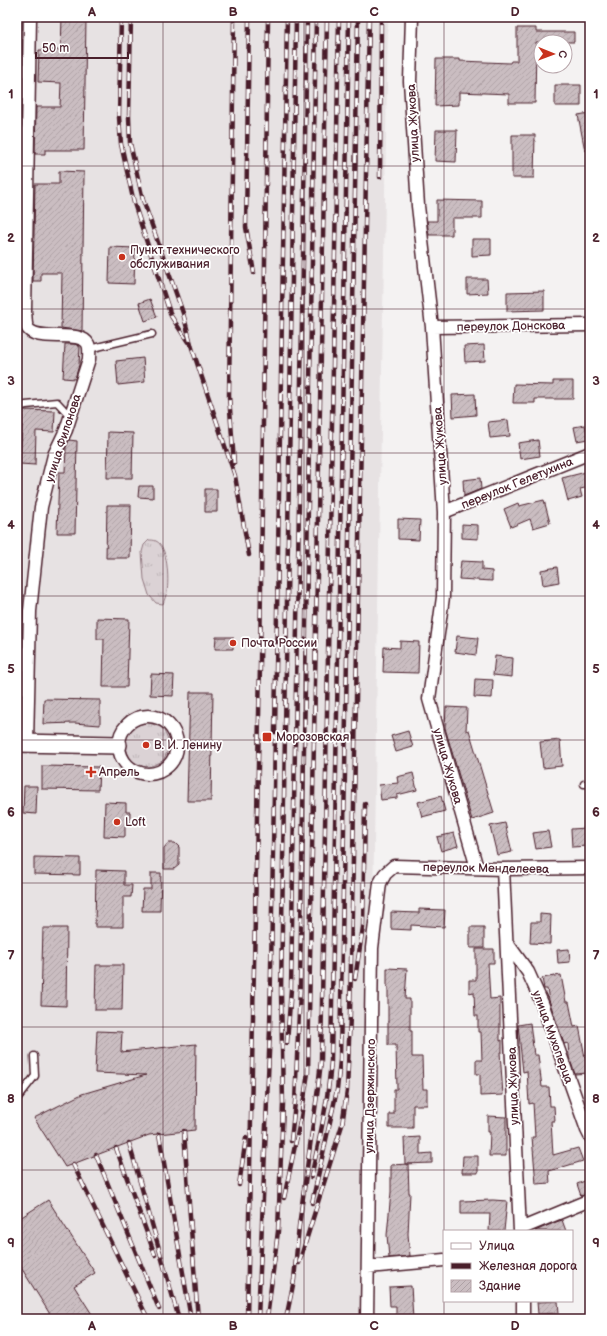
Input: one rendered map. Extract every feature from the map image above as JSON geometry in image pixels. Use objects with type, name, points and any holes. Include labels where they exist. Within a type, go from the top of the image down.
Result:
[{"type":"street","points":[[30,17],[25,312],[27,328],[33,333],[51,336],[76,336],[84,339],[88,344],[89,349]]},
{"type":"street","name":"улица Жукова","points":[[412,17],[411,89],[418,206],[432,327],[444,512],[443,597],[429,699],[477,868]]},
{"type":"street","name":"переулок Донскова","points":[[432,327],[590,325]]},
{"type":"street","name":"улица Филонова","points":[[22,743],[30,611],[41,508],[54,455],[70,416],[89,359],[89,349]]},
{"type":"street","name":"переулок Гелетухина","points":[[444,512],[590,453]]},
{"type":"street","points":[[148,716],[163,720],[174,731],[178,746],[173,761],[162,771],[147,775],[133,771],[122,760],[118,745],[122,730],[134,719],[148,716]]},
{"type":"street","points":[[22,743],[118,745]]},
{"type":"street","name":"переулок Менделеева","points":[[385,874],[394,866],[503,869],[590,868]]},
{"type":"street","name":"улица Жукова","points":[[503,869],[520,1230]]},
{"type":"street","name":"улица Дзержинского","points":[[367,1319],[372,948],[380,883],[385,874]]},
{"type":"street","name":"улица Мухоперца","points":[[507,943],[528,972],[542,1003],[590,1136]]},
{"type":"street","points":[[520,1230],[590,1200]]},
{"type":"street","points":[[368,1267],[443,1260]]},
{"type":"street","points":[[523,1302],[523,1319]]},
{"type":"lane","points":[[89,349],[152,334]]},
{"type":"lane","points":[[17,407],[26,404],[57,402],[70,416]]},
{"type":"lane","points":[[17,1099],[34,1076],[34,1056]]},
{"type":"shaded area","points":[[17,17],[388,17],[366,1319],[17,1319]]},
{"type":"green space","points":[[149,540],[160,544],[167,564],[168,587],[163,604],[156,603],[149,595],[144,579],[142,552],[144,545]]},
{"type":"green space","points":[[147,722],[163,728],[170,745],[163,761],[147,768],[131,761],[124,745],[131,728]]},
{"type":"building","points":[[62,17],[86,17],[84,150],[45,150],[45,154],[35,154],[36,107],[60,107],[61,83],[38,82],[39,50],[61,50]]},
{"type":"building","points":[[517,28],[536,28],[536,32],[574,32],[574,42],[573,34],[533,34],[533,74],[535,74],[535,103],[509,103],[509,94],[459,92],[459,105],[435,106],[436,59],[460,59],[460,61],[510,63],[511,61],[517,61]]},
{"type":"building","points":[[555,85],[581,85],[581,106],[555,106]]},
{"type":"building","points":[[590,113],[590,151],[585,151],[578,115]]},
{"type":"building","points":[[436,130],[457,130],[456,162],[435,161]]},
{"type":"building","points":[[512,135],[535,135],[534,178],[512,178]]},
{"type":"building","points":[[59,171],[84,172],[82,331],[61,328],[62,273],[41,273],[41,281],[33,281],[35,184],[59,184]]},
{"type":"building","points":[[437,200],[482,201],[482,218],[452,218],[452,235],[429,235],[427,221],[437,221]]},
{"type":"building","points":[[472,239],[491,239],[491,255],[472,256]]},
{"type":"building","name":"Пункт технического обслуживания","points":[[110,247],[135,248],[134,284],[109,283]]},
{"type":"building","points":[[467,279],[487,279],[488,293],[467,294]]},
{"type":"building","points":[[544,291],[544,310],[507,311],[507,292]]},
{"type":"building","points":[[150,299],[157,317],[145,321],[139,303]]},
{"type":"building","points":[[65,344],[75,344],[80,347],[79,365],[75,379],[63,378]]},
{"type":"building","points":[[484,345],[485,361],[465,362],[464,346]]},
{"type":"building","points":[[143,358],[145,382],[118,385],[116,361]]},
{"type":"building","points":[[553,381],[573,381],[573,399],[535,399],[535,403],[513,403],[514,384],[553,385]]},
{"type":"building","points":[[475,394],[476,415],[453,417],[452,395]]},
{"type":"building","points":[[23,410],[55,411],[54,432],[36,431],[35,465],[20,464]]},
{"type":"building","points":[[508,420],[510,436],[490,438],[488,422]]},
{"type":"building","points":[[585,425],[588,439],[577,441],[574,427]]},
{"type":"building","points":[[108,432],[133,433],[132,478],[107,478]]},
{"type":"building","points":[[69,440],[77,441],[75,533],[57,533],[59,472],[65,472],[66,447]]},
{"type":"building","points":[[538,440],[540,456],[520,459],[518,443]]},
{"type":"building","points":[[590,471],[590,487],[580,489],[582,497],[568,501],[562,478]]},
{"type":"building","points":[[480,478],[481,489],[464,496],[463,480]]},
{"type":"building","points":[[139,486],[153,486],[153,498],[138,497]]},
{"type":"building","points":[[205,489],[217,489],[217,512],[205,512]]},
{"type":"building","points":[[544,500],[550,523],[533,528],[530,519],[511,527],[504,509],[518,503],[519,506]]},
{"type":"building","points":[[107,505],[131,505],[130,558],[106,558]]},
{"type":"building","points":[[398,519],[420,520],[419,540],[398,539]]},
{"type":"building","points":[[462,524],[478,525],[478,539],[462,538]]},
{"type":"building","points":[[461,561],[482,562],[482,570],[492,571],[492,581],[459,579]]},
{"type":"building","points":[[557,567],[559,582],[543,585],[541,570]]},
{"type":"building","points":[[97,618],[129,619],[127,687],[103,687],[104,639],[97,639]]},
{"type":"building","points":[[457,636],[478,638],[476,655],[455,652]]},
{"type":"building","points":[[216,637],[233,637],[233,649],[215,649]]},
{"type":"building","points":[[400,641],[419,642],[418,673],[383,672],[384,647],[400,648]]},
{"type":"building","points":[[495,656],[513,658],[512,677],[493,675]]},
{"type":"building","points":[[151,674],[174,675],[173,696],[150,695]]},
{"type":"building","points":[[475,679],[493,680],[492,698],[474,697]]},
{"type":"building","points":[[190,692],[213,692],[211,801],[187,801]]},
{"type":"building","points":[[44,699],[100,700],[100,725],[74,723],[43,724]]},
{"type":"building","points":[[446,707],[467,708],[466,731],[469,730],[494,813],[472,820],[445,728]]},
{"type":"building","points":[[408,731],[413,747],[396,752],[391,736]]},
{"type":"building","points":[[560,740],[562,766],[543,768],[540,742]]},
{"type":"building","points":[[42,766],[99,767],[98,790],[42,789]]},
{"type":"building","points":[[413,773],[417,790],[397,795],[397,798],[381,800],[379,785],[398,783],[397,777]]},
{"type":"building","points":[[24,786],[37,786],[36,814],[23,813]]},
{"type":"building","points":[[441,796],[445,811],[422,817],[418,802]]},
{"type":"building","name":"Loft","points":[[105,802],[126,803],[126,812],[130,812],[130,819],[129,826],[125,826],[125,837],[104,836]]},
{"type":"building","points":[[505,823],[512,852],[497,855],[490,826]]},
{"type":"building","points":[[587,828],[588,846],[572,847],[571,829]]},
{"type":"building","points":[[548,831],[551,847],[536,849],[533,833]]},
{"type":"building","points":[[454,833],[458,846],[441,851],[437,837]]},
{"type":"building","points":[[168,843],[175,843],[179,847],[179,865],[174,869],[164,869],[164,848]]},
{"type":"building","points":[[34,857],[80,858],[80,875],[34,874]]},
{"type":"building","points":[[96,870],[124,871],[124,885],[132,885],[131,897],[123,897],[123,927],[95,927]]},
{"type":"building","points":[[151,873],[161,873],[160,911],[142,911],[143,889],[151,889]]},
{"type":"building","points":[[419,909],[445,910],[444,927],[411,925],[411,930],[391,929],[391,912],[419,913]]},
{"type":"building","points":[[540,914],[551,915],[550,944],[530,943],[531,922],[540,922]]},
{"type":"building","points":[[470,927],[484,927],[484,948],[470,948]]},
{"type":"building","points":[[43,928],[67,928],[66,1006],[41,1005]]},
{"type":"building","points":[[476,949],[494,949],[494,963],[488,963],[490,999],[500,998],[500,1041],[502,1040],[502,1052],[500,1052],[503,1095],[480,1096],[480,1074],[476,1074],[476,1060],[482,1060],[481,1032],[478,1032],[478,1016],[475,1016],[474,992],[469,993],[469,980],[476,980]]},
{"type":"building","points":[[569,949],[570,962],[558,963],[557,950]]},
{"type":"building","points":[[96,965],[123,965],[122,1010],[95,1010]]},
{"type":"building","points":[[387,968],[407,969],[405,999],[410,999],[412,1057],[422,1057],[423,1089],[427,1089],[427,1105],[413,1105],[413,1128],[389,1128],[389,1114],[394,1114],[394,1089],[397,1089],[396,1045],[388,1045]]},
{"type":"building","points":[[561,975],[566,1002],[569,1002],[574,1027],[579,1026],[585,1057],[589,1056],[590,1073],[575,1074],[569,1057],[568,1043],[564,1044],[549,1000],[547,989],[544,989],[542,978]]},
{"type":"building","points":[[530,1023],[534,1055],[538,1055],[542,1087],[549,1087],[550,1106],[554,1106],[555,1121],[551,1121],[553,1155],[578,1148],[583,1161],[549,1171],[550,1183],[536,1184],[532,1137],[535,1137],[533,1103],[529,1104],[527,1071],[523,1072],[518,1025]]},
{"type":"building","points":[[97,1031],[122,1032],[121,1052],[196,1044],[195,1130],[149,1135],[65,1167],[34,1118],[82,1094],[146,1075],[95,1073]]},
{"type":"building","points":[[488,1116],[506,1117],[506,1156],[489,1156],[490,1132],[488,1132]]},
{"type":"building","points":[[420,1137],[420,1154],[432,1153],[432,1163],[405,1164],[404,1138]]},
{"type":"building","points":[[463,1156],[478,1156],[478,1173],[462,1173]]},
{"type":"building","points":[[408,1164],[410,1193],[408,1234],[410,1256],[389,1258],[387,1235],[391,1192],[391,1165]]},
{"type":"building","points":[[590,1179],[590,1193],[581,1196],[577,1184]]},
{"type":"building","points":[[48,1200],[95,1273],[74,1286],[95,1319],[53,1319],[17,1261],[17,1220]]},
{"type":"building","points":[[461,1201],[507,1201],[504,1230],[489,1230],[490,1214],[461,1214]]},
{"type":"building","points":[[562,1220],[566,1230],[537,1230]]},
{"type":"building","points":[[411,1286],[413,1319],[396,1319],[396,1306],[390,1306],[389,1287]]},
{"type":"building","points":[[537,1302],[558,1302],[559,1313],[538,1314]]},
{"type":"railway","points":[[121,17],[119,117],[121,144],[134,203],[171,316],[188,342]]},
{"type":"railway","points":[[131,17],[129,117],[130,143],[143,200],[183,313],[192,348],[235,476],[249,555]]},
{"type":"railway","points":[[234,17],[229,396],[234,463]]},
{"type":"railway","points":[[249,17],[246,227],[254,273]]},
{"type":"railway","points":[[247,1319],[260,665],[268,17]]},
{"type":"railway","points":[[258,1319],[270,1029],[287,17]]},
{"type":"railway","points":[[267,1319],[278,1231],[283,1104],[281,991],[296,17]]},
{"type":"railway","points":[[287,1043],[291,989],[307,17]]},
{"type":"railway","points":[[291,1141],[295,1102],[300,990],[316,17]]},
{"type":"railway","points":[[284,1198],[301,1117],[308,1073],[327,17]]},
{"type":"railway","points":[[286,1319],[294,1280],[299,1226],[321,1061],[339,17]]},
{"type":"railway","points":[[311,1177],[326,1105],[331,1061],[349,17]]},
{"type":"railway","points":[[312,1203],[337,1090],[340,1060],[358,17]]},
{"type":"railway","points":[[299,1263],[342,1125],[347,1091],[350,1015],[369,17]]},
{"type":"railway","points":[[380,177],[381,17]]},
{"type":"railway","points":[[355,979],[363,927],[365,804]]},
{"type":"railway","points":[[184,1131],[198,1319]]},
{"type":"railway","points":[[159,1134],[191,1319]]},
{"type":"railway","points":[[239,1185],[246,1138]]},
{"type":"railway","points":[[129,1143],[179,1319]]},
{"type":"railway","points":[[116,1148],[155,1255]]},
{"type":"railway","points":[[96,1155],[159,1309]]},
{"type":"railway","points":[[73,1164],[148,1319]]},
{"type":"place","name":"Пункт технического обслуживания","points":[[122,257]]},
{"type":"place","name":"Почта России","points":[[233,643]]},
{"type":"place","name":"Морозовская","points":[[267,737]]},
{"type":"place","name":"В. И. Ленину","points":[[146,745]]},
{"type":"place","name":"Апрель","points":[[91,772]]},
{"type":"place","name":"Loft","points":[[117,822]]}]
